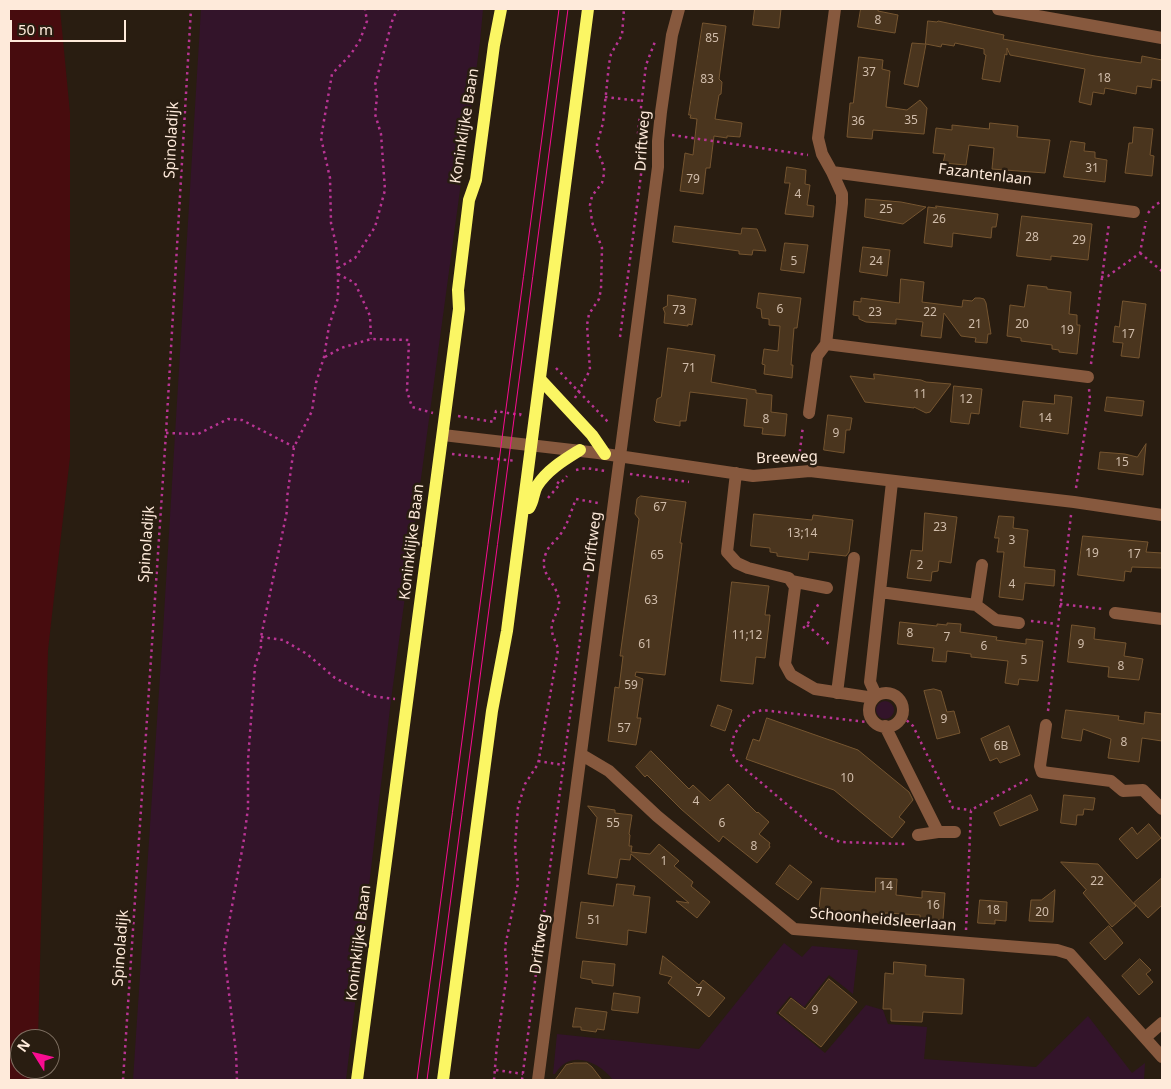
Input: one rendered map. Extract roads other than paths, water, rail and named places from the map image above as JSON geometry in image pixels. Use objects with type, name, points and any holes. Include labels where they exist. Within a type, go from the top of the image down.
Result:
[{"type":"main road","name":"Koninklijke Baan","points":[[357,1080],[446,414],[459,309],[458,290],[469,200],[476,180],[500,9]]},
{"type":"main road","points":[[443,1080],[492,711],[506,632],[522,518],[588,9]]},
{"type":"main road","points":[[540,379],[592,435],[605,454]]},
{"type":"main road","points":[[522,518],[532,504],[534,492],[542,480],[563,461],[580,450]]},
{"type":"street","name":"Driftweg","points":[[538,1080],[621,457],[658,167],[659,133],[672,35],[679,9]]},
{"type":"street","points":[[809,413],[817,356],[826,344],[842,203],[842,194],[822,154],[818,138],[835,9]]},
{"type":"street","points":[[998,9],[1162,38]]},
{"type":"street","name":"Fazantenlaan","points":[[832,172],[1134,212]]},
{"type":"street","points":[[826,344],[1088,377]]},
{"type":"street","name":"Breeweg","points":[[443,435],[580,450],[753,476],[810,471],[1074,502],[1162,515]]},
{"type":"street","points":[[736,474],[727,552],[737,563],[748,568],[789,578],[795,587],[785,664],[791,675],[814,689],[875,697]]},
{"type":"street","points":[[875,697],[870,682],[892,482]]},
{"type":"street","points":[[837,693],[854,558]]},
{"type":"street","points":[[976,605],[982,565]]},
{"type":"street","points":[[791,581],[827,588]]},
{"type":"street","points":[[880,592],[976,605],[996,620],[1018,623]]},
{"type":"street","points":[[1115,613],[1162,619]]},
{"type":"street","points":[[884,692],[893,694],[900,700],[903,708],[902,716],[893,726],[880,727],[870,718],[868,706],[875,697],[884,692]]},
{"type":"street","points":[[1046,725],[1040,766],[1042,772],[1110,781],[1123,791],[1143,790],[1162,808]]},
{"type":"street","points":[[885,726],[938,832]]},
{"type":"street","name":"Schoonheidsleerlaan","points":[[582,755],[609,771],[664,822],[794,929],[1057,950],[1070,954],[1162,1057]]},
{"type":"street","points":[[918,835],[955,832]]},
{"type":"street","points":[[1146,1037],[1162,1022]]},
{"type":"tram line","points":[[417,1080],[559,9]]},
{"type":"tram line","points":[[427,1080],[568,9]]}]
